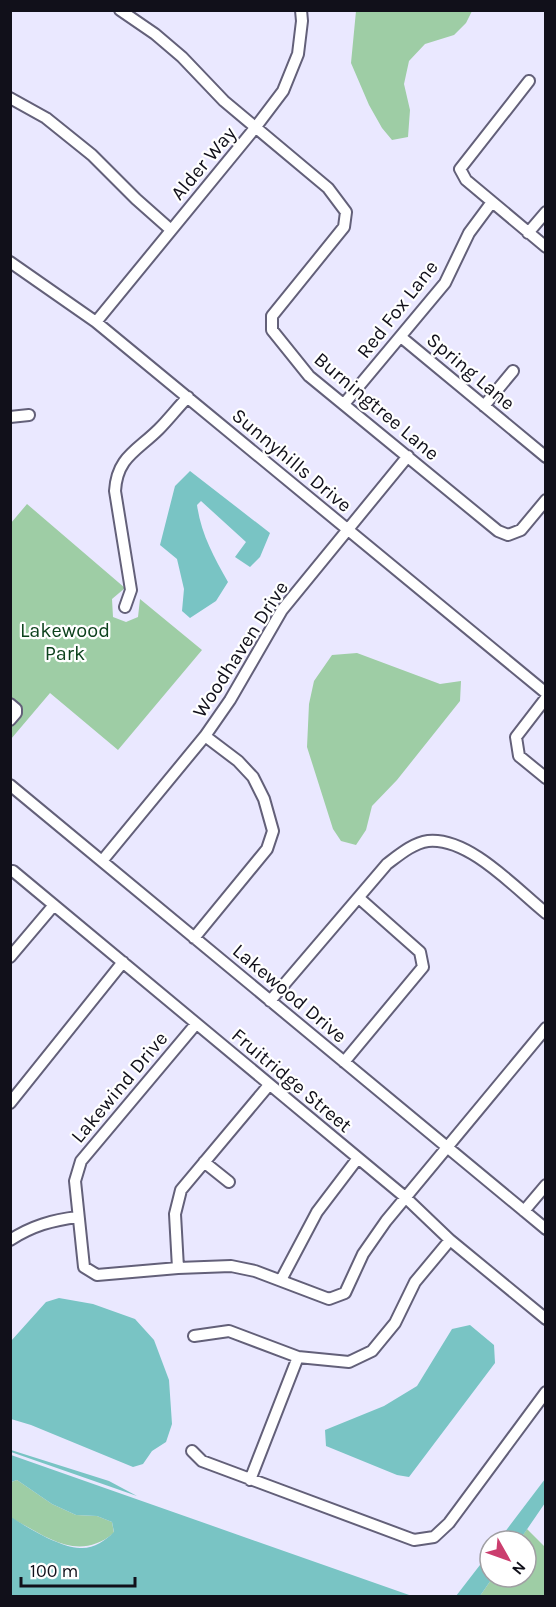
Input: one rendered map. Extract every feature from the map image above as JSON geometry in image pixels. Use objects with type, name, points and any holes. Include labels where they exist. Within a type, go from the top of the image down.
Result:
[{"type":"street","name":"Burningtree Lane","points":[[120,10],[182,57],[224,101],[328,188],[346,212],[344,227],[272,316],[272,330],[309,376],[498,531],[508,535],[521,530],[546,500]]},
{"type":"street","name":"Alder Way","points":[[96,322],[283,91],[298,54],[301,10]]},
{"type":"street","points":[[529,81],[460,169],[465,180],[546,247]]},
{"type":"street","points":[[10,98],[46,118],[83,148],[171,230]]},
{"type":"street","name":"Red Fox Lane","points":[[344,404],[445,283],[469,233],[492,202]]},
{"type":"street","points":[[528,233],[546,212]]},
{"type":"street","name":"Sunnyhills Drive","points":[[10,262],[96,322],[546,695]]},
{"type":"street","name":"Spring Lane","points":[[400,337],[546,457]]},
{"type":"street","points":[[484,406],[513,371]]},
{"type":"street","points":[[125,607],[131,590],[115,491],[116,475],[125,460],[160,428],[188,397]]},
{"type":"street","points":[[10,417],[29,415]]},
{"type":"street","name":"Woodhaven Drive","points":[[102,861],[205,736],[230,700],[282,610],[408,456]]},
{"type":"street","points":[[546,695],[516,737],[519,756],[546,778]]},
{"type":"street","points":[[10,704],[16,709],[16,713],[10,720]]},
{"type":"street","points":[[194,938],[267,849],[273,831],[264,799],[253,777],[238,761],[205,736]]},
{"type":"street","name":"Lakewood Drive","points":[[10,785],[546,1229]]},
{"type":"street","points":[[270,1001],[387,864],[405,850],[426,841],[450,842],[474,853],[546,913]]},
{"type":"street","name":"Fruitridge Street","points":[[13,871],[405,1197],[450,1240],[546,1319]]},
{"type":"street","points":[[344,1062],[423,967],[420,952],[359,898]]},
{"type":"street","points":[[10,957],[54,905]]},
{"type":"street","points":[[10,1103],[123,962]]},
{"type":"street","name":"Lakewind Drive","points":[[195,1024],[81,1161],[75,1181],[84,1267],[97,1275],[231,1266],[255,1271],[329,1299],[345,1293],[363,1254],[405,1197],[546,1029]]},
{"type":"street","points":[[178,1268],[176,1214],[181,1190],[269,1085]]},
{"type":"street","points":[[281,1280],[316,1212],[358,1158]]},
{"type":"street","points":[[204,1162],[229,1182]]},
{"type":"street","points":[[524,1211],[546,1185]]},
{"type":"street","points":[[10,1240],[54,1219],[78,1217]]},
{"type":"street","points":[[194,1336],[229,1331],[298,1357],[349,1362],[372,1351],[395,1323],[415,1282],[450,1240]]},
{"type":"street","points":[[250,1480],[298,1357]]},
{"type":"street","points":[[192,1451],[202,1461],[414,1540],[434,1537],[449,1523],[546,1392]]},
{"type":"green space","points":[[356,11],[472,11],[466,23],[454,35],[425,44],[409,61],[404,84],[410,110],[408,137],[392,140],[382,128],[369,105],[351,63]]},
{"type":"green space","name":"Lakewood Park","points":[[27,504],[125,588],[112,599],[113,617],[126,622],[138,617],[140,599],[202,650],[118,750],[50,693],[11,739],[11,523]]},
{"type":"green space","points":[[357,653],[440,684],[461,681],[460,701],[397,780],[372,806],[366,830],[356,845],[341,841],[333,829],[307,747],[309,704],[314,681],[332,655]]},
{"type":"green space","points":[[17,1480],[52,1504],[76,1515],[97,1516],[112,1522],[114,1533],[100,1542],[87,1546],[62,1544],[49,1539],[11,1518],[11,1482]]},
{"type":"green space","points":[[538,1540],[545,1547],[545,1596],[480,1596],[485,1589],[538,1589]]},
{"type":"shaded area","points":[[190,471],[270,533],[260,557],[250,567],[235,557],[246,542],[201,501],[197,505],[205,536],[228,582],[216,601],[190,618],[182,611],[184,589],[177,559],[160,545],[175,486]]},
{"type":"shaded area","points":[[59,1298],[93,1304],[135,1319],[154,1340],[169,1380],[172,1424],[166,1442],[152,1451],[143,1464],[133,1467],[11,1419],[11,1341],[46,1302]]},
{"type":"shaded area","points":[[470,1325],[494,1345],[495,1363],[409,1477],[397,1475],[326,1446],[325,1430],[384,1406],[417,1386],[452,1329]]},
{"type":"shaded area","points":[[11,1450],[109,1481],[137,1496],[11,1452]]},
{"type":"shaded area","points":[[11,1455],[412,1596],[11,1596],[11,1517],[44,1536],[72,1547],[94,1546],[114,1532],[112,1522],[97,1516],[76,1515],[52,1504],[17,1480],[11,1482]]},
{"type":"shaded area","points":[[545,1479],[545,1503],[527,1529],[507,1529]]},
{"type":"shaded area","points":[[478,1568],[478,1589],[485,1589],[480,1596],[456,1596]]}]
